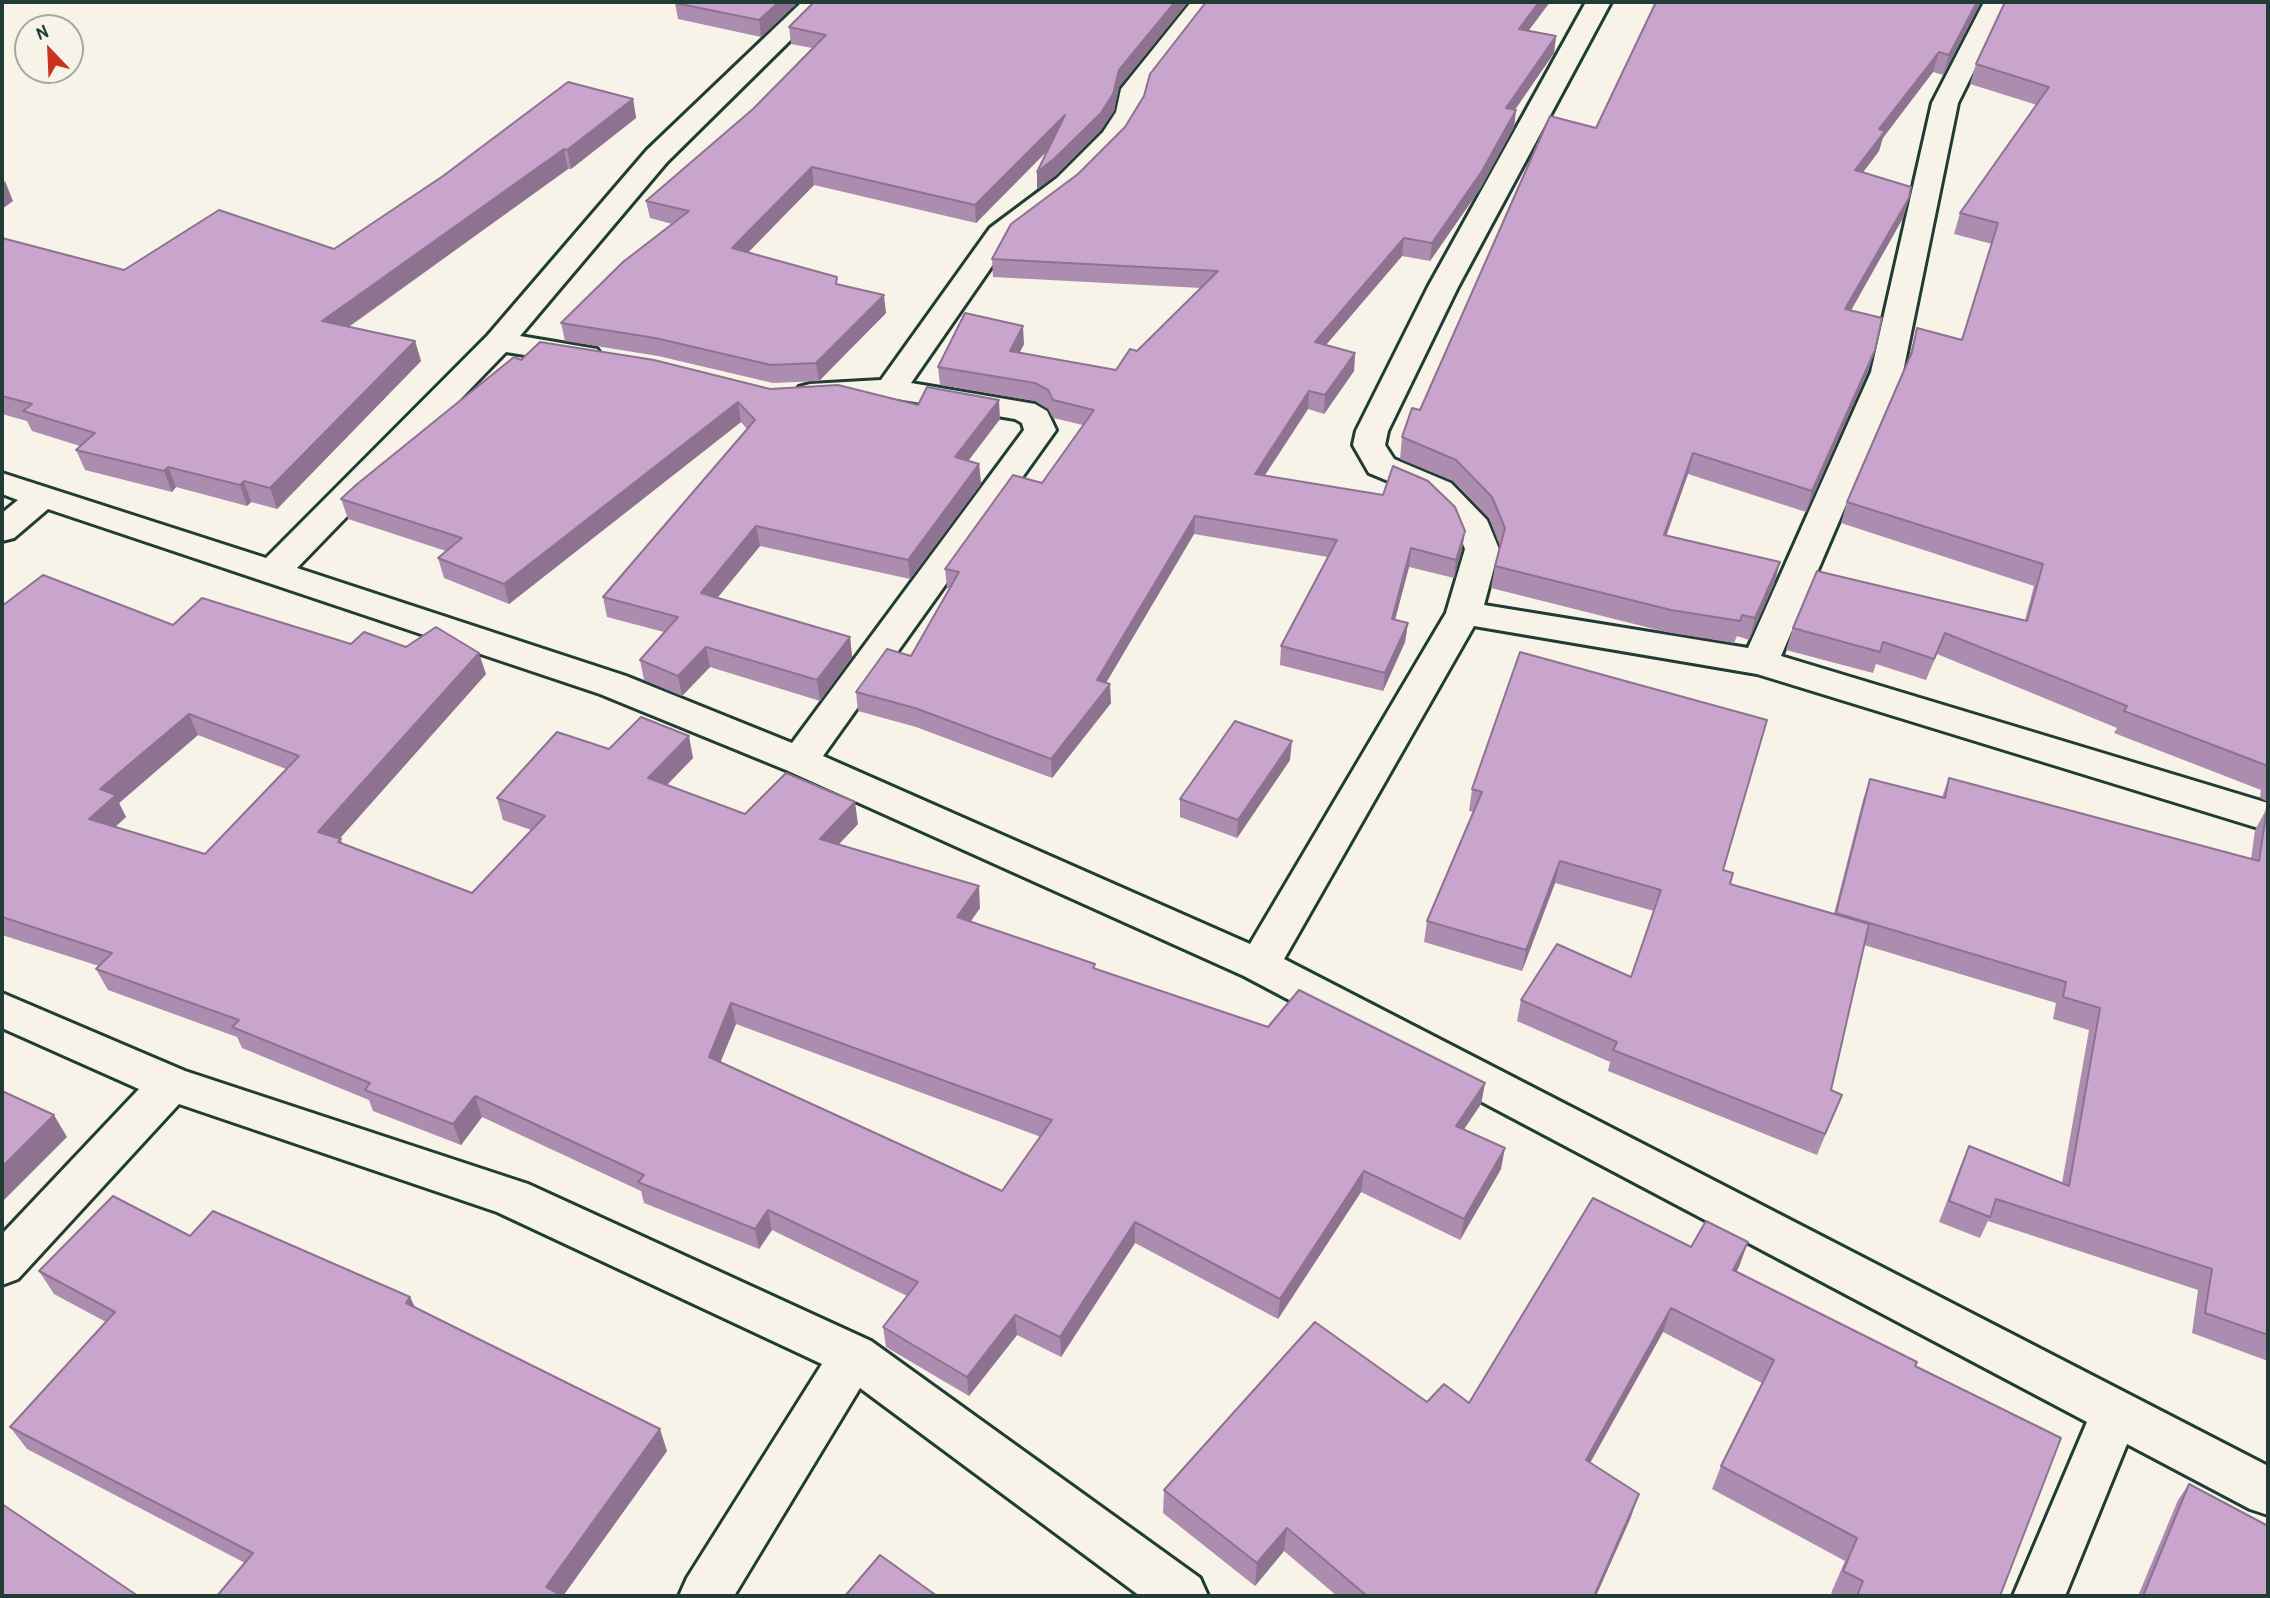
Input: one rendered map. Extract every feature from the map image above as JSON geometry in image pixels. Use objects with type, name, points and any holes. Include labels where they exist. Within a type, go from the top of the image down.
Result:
[{"type":"street","points":[[273,572],[499,342],[657,156],[816,2]]},
{"type":"street","points":[[891,389],[1000,234],[1066,184],[1113,137],[1129,112],[1134,89],[1204,2]]},
{"type":"street","points":[[1259,965],[1464,613],[1482,549],[1470,520],[1439,490],[1381,466],[1369,445],[1372,430],[1443,287],[1598,2]]},
{"type":"street","points":[[1760,662],[1887,372],[1945,103],[1996,2]]},
{"type":"street","points":[[499,342],[618,362]]},
{"type":"street","points":[[786,395],[891,389],[1024,411],[1036,418],[1040,430],[799,761]]},
{"type":"street","points":[[2,483],[613,685],[799,761],[1259,965],[2268,1492]]},
{"type":"street","points":[[2,530],[42,497]]},
{"type":"street","points":[[1464,613],[1760,662],[2268,817]]},
{"type":"street","points":[[2,1010],[171,1084],[512,1198],[854,1356],[1182,1596]]},
{"type":"street","points":[[2,1265],[171,1084]]},
{"type":"street","points":[[705,1596],[854,1356]]},
{"type":"street","points":[[2039,1596],[2116,1412]]},
{"type":"building","points":[[676,2],[779,2],[759,20]]},
{"type":"building","points":[[814,2],[1175,2],[1119,70],[1113,94],[1101,113],[1037,172],[1065,115],[975,205],[812,167],[732,248],[837,277],[836,284],[884,295],[816,363],[771,365],[655,338],[561,323],[623,262],[689,211],[646,201],[753,109],[826,35],[789,27]]},
{"type":"building","points":[[1206,2],[1539,2],[1519,29],[1556,36],[1506,108],[1516,110],[1482,171],[1432,243],[1404,238],[1315,342],[1355,353],[1325,395],[1309,391],[1255,474],[1383,495],[1393,466],[1428,481],[1455,507],[1465,531],[1456,560],[1411,548],[1392,619],[1408,623],[1385,673],[1281,646],[1337,540],[1195,516],[1097,680],[1110,684],[1051,759],[915,708],[856,692],[887,649],[911,656],[959,572],[945,569],[1013,475],[1042,483],[1094,410],[1053,400],[1048,390],[1035,383],[938,367],[965,313],[1023,326],[1010,351],[1116,370],[1130,349],[1137,351],[1218,271],[992,259],[1011,224],[1078,174],[1125,127],[1144,96],[1150,74]]},
{"type":"building","points":[[1656,2],[1977,2],[1949,55],[1939,52],[1879,129],[1885,131],[1855,170],[1911,187],[1909,198],[1845,309],[1882,318],[1875,350],[1812,491],[1693,453],[1664,535],[1780,562],[1755,618],[1742,615],[1740,621],[1671,610],[1495,566],[1505,528],[1492,497],[1456,460],[1402,437],[1412,408],[1420,410],[1550,116],[1596,128]]},
{"type":"building","points":[[2005,2],[2268,2],[2268,766],[2124,711],[2127,706],[1945,633],[1934,659],[1883,642],[1880,652],[1793,628],[1817,571],[2027,621],[2043,564],[1847,502],[1912,352],[1917,328],[1962,340],[1998,223],[1960,213],[2049,87],[1976,64]]},
{"type":"building","points":[[568,82],[633,99],[567,150],[564,149],[322,321],[415,341],[270,488],[244,481],[240,485],[168,467],[164,471],[76,450],[95,433],[23,411],[32,404],[2,396],[2,238],[124,270],[219,210],[334,249],[443,176]]},
{"type":"building","points":[[540,342],[654,360],[770,389],[838,385],[918,405],[927,387],[999,400],[955,457],[979,464],[908,560],[756,526],[701,593],[850,637],[817,680],[706,647],[678,676],[640,660],[678,617],[603,597],[755,420],[738,402],[504,584],[438,558],[462,538],[341,499],[514,357],[521,360]]},
{"type":"building","points":[[43,575],[173,625],[202,598],[351,644],[364,632],[406,647],[436,627],[479,653],[318,832],[472,893],[545,816],[497,798],[557,732],[609,749],[641,717],[689,736],[648,778],[745,814],[786,773],[855,802],[820,839],[979,886],[957,917],[1095,964],[1093,968],[1268,1027],[1299,990],[1485,1083],[1456,1126],[1505,1148],[1464,1219],[1364,1171],[1280,1299],[1135,1222],[1060,1337],[1015,1315],[967,1377],[883,1327],[918,1282],[768,1210],[755,1229],[638,1182],[644,1175],[475,1096],[453,1124],[365,1090],[370,1083],[232,1027],[239,1020],[96,969],[112,953],[2,917],[2,606]],"holes":[[[189,714],[299,756],[205,854],[89,819],[116,795],[100,789]],[[731,1003],[1052,1120],[1002,1191],[709,1057]]]},
{"type":"building","points":[[1520,652],[1767,720],[1723,870],[1733,873],[1730,884],[1869,924],[1831,1090],[1842,1095],[1825,1134],[1613,1050],[1617,1042],[1521,1000],[1557,944],[1631,977],[1661,890],[1560,861],[1526,950],[1427,921],[1482,792],[1472,789]]},
{"type":"building","points":[[1235,721],[1292,741],[1238,820],[1180,799]]},
{"type":"building","points":[[1949,778],[2259,861],[2268,808],[2268,1335],[2205,1313],[2212,1269],[1996,1199],[1990,1217],[1949,1201],[1969,1146],[2069,1186],[2100,1008],[2063,997],[2066,982],[1836,913],[1870,779],[1945,798]]},
{"type":"building","points":[[2,1091],[54,1115],[2,1167]]},
{"type":"building","points":[[113,1196],[190,1236],[213,1211],[410,1297],[406,1303],[660,1429],[546,1587],[562,1596],[217,1596],[253,1553],[10,1427],[115,1312],[39,1271]]},
{"type":"building","points":[[1593,1198],[1691,1247],[1706,1221],[1748,1242],[1733,1270],[1917,1362],[1915,1366],[2061,1438],[2000,1596],[1857,1596],[1863,1581],[1843,1571],[1857,1538],[1721,1466],[1774,1360],[1671,1308],[1586,1460],[1639,1494],[1594,1596],[1367,1596],[1287,1528],[1257,1563],[1164,1490],[1315,1322],[1427,1402],[1444,1384],[1469,1403]]},
{"type":"building","points":[[2189,1484],[2268,1526],[2268,1596],[2143,1596]]},
{"type":"building","points":[[2,1504],[138,1596],[2,1596]]},
{"type":"building","points":[[880,1555],[937,1596],[845,1596]]}]
